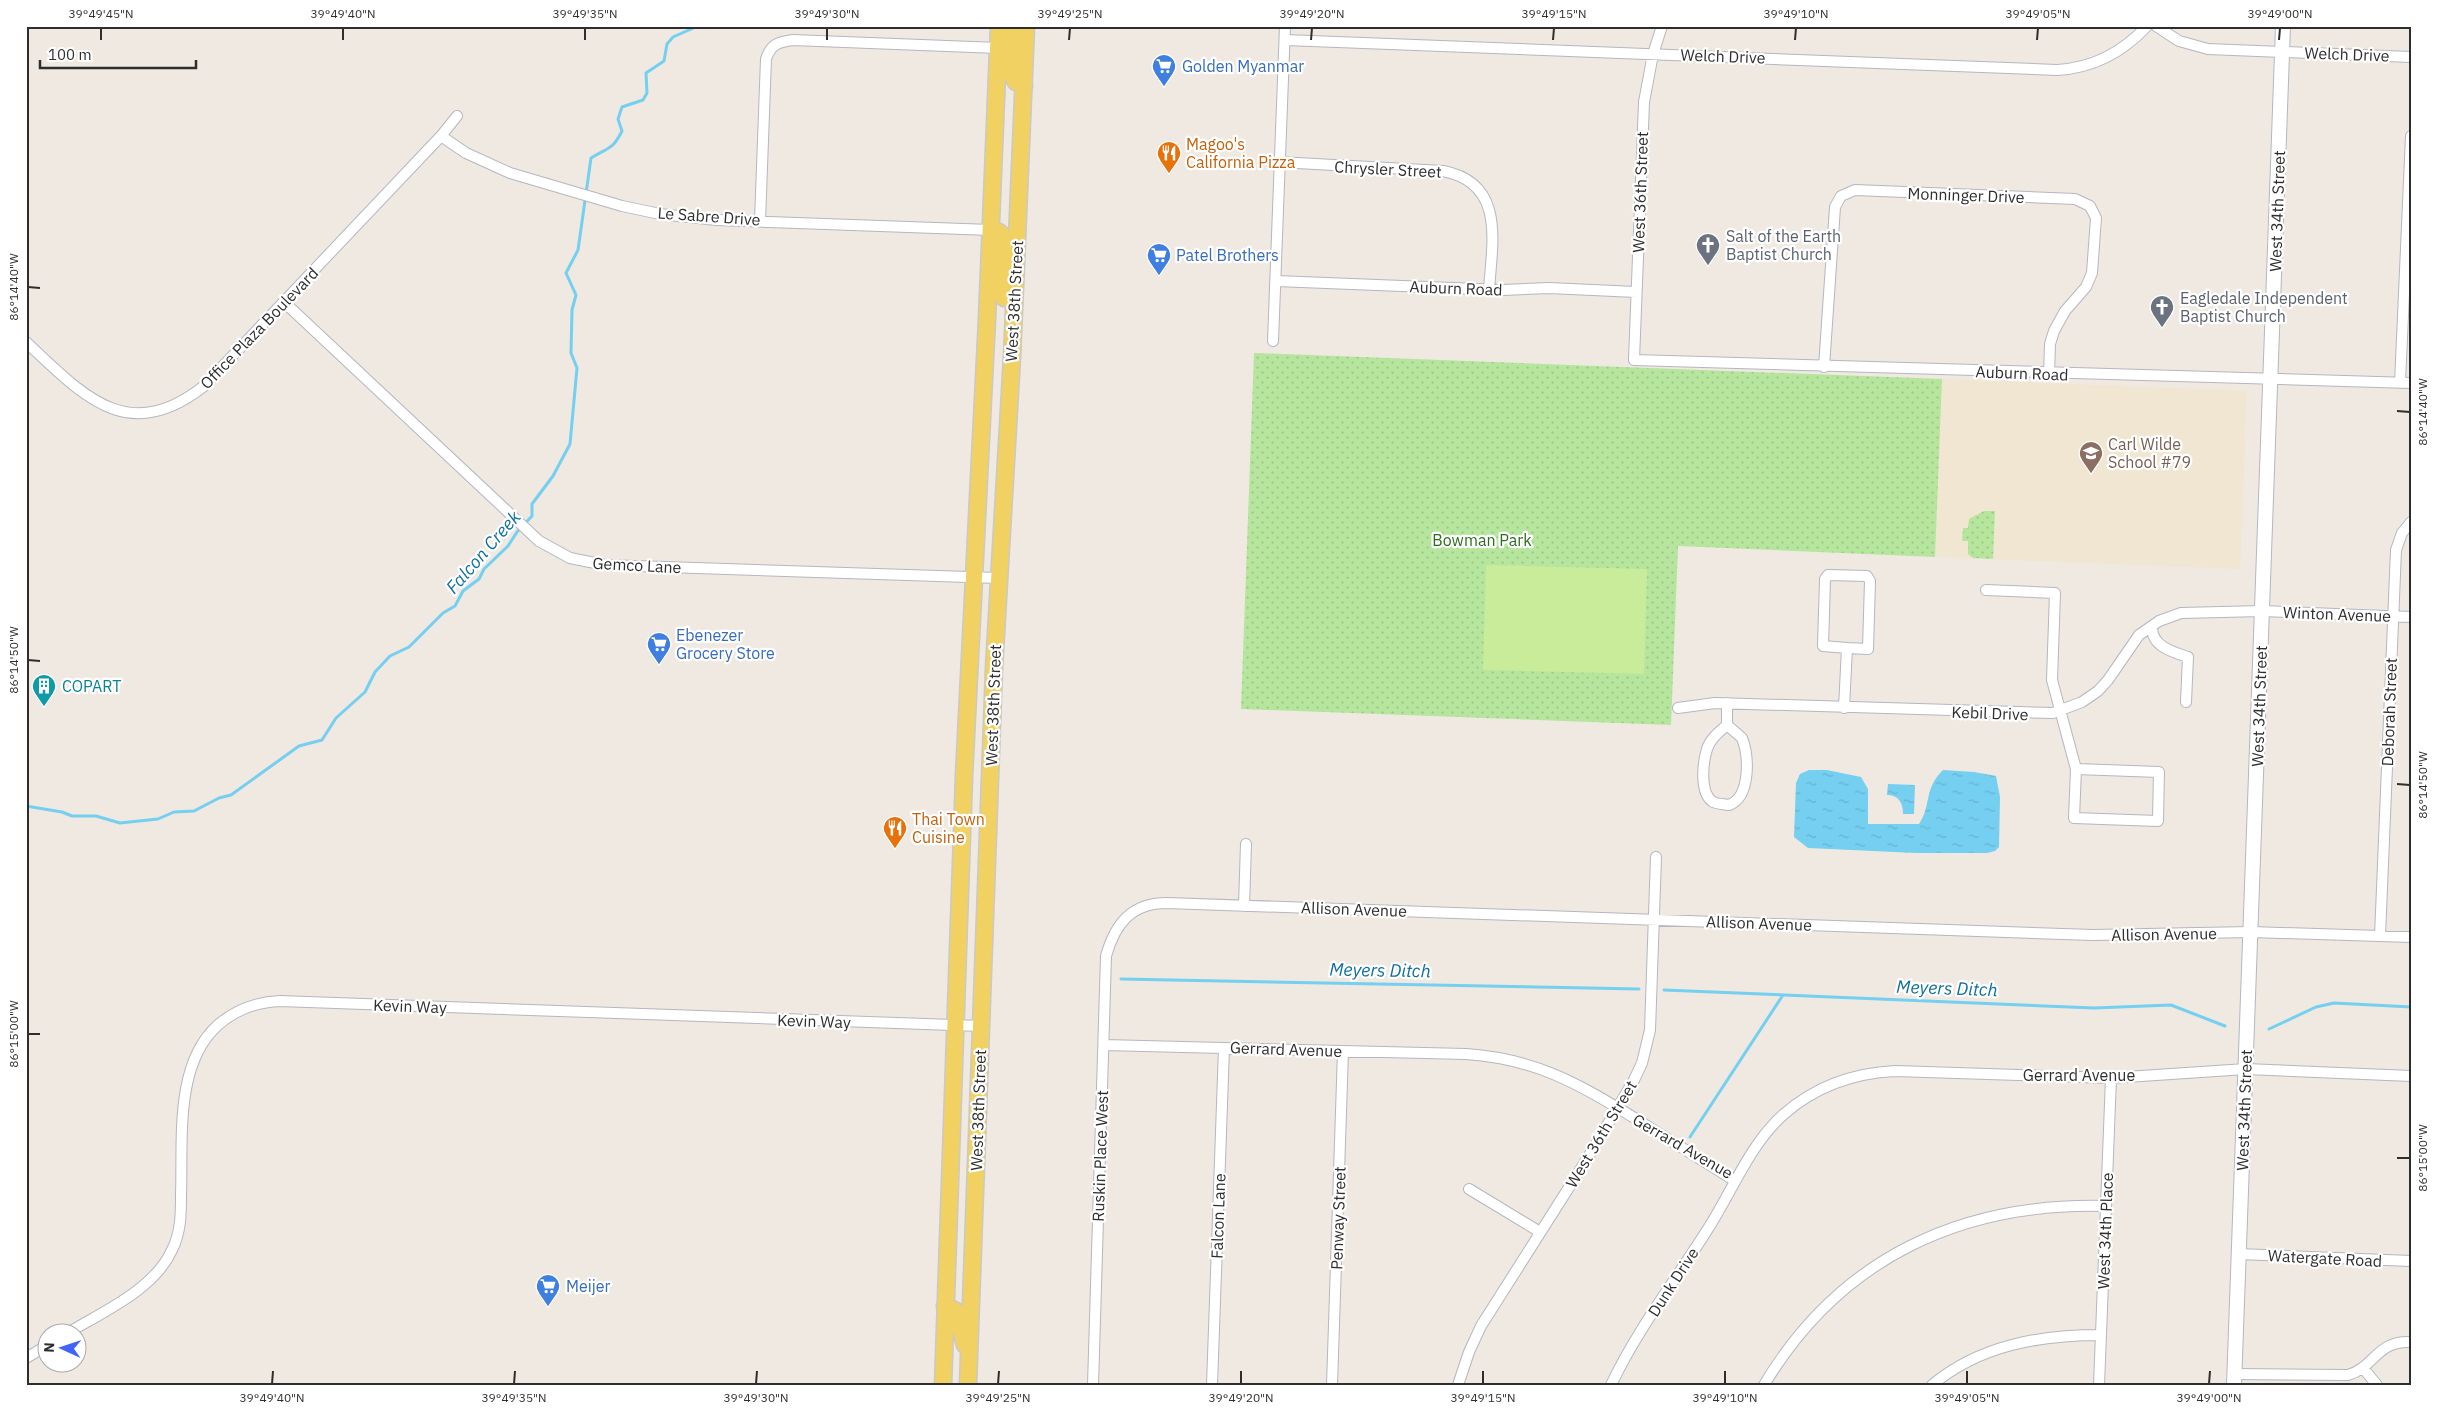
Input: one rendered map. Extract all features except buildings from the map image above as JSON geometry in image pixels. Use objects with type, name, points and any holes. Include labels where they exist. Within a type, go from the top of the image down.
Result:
[{"type":"main road","name":"West 38th Street","points":[[943,1385],[955,1026],[999,26]]},
{"type":"main road","points":[[1012,26],[1012,75],[1016,82],[1024,86]]},
{"type":"main road","name":"West 38th Street","points":[[968,1385],[994,668],[1012,357],[1026,26]]},
{"type":"main road","points":[[991,230],[999,232],[1004,237],[1004,303],[1012,357]]},
{"type":"main road","points":[[945,1306],[956,1311],[968,1355]]},
{"type":"street","points":[[1273,341],[1285,26]]},
{"type":"street","name":"West 36th Street","points":[[1634,360],[1644,102],[1653,54],[1662,26]]},
{"type":"street","name":"Welch Drive","points":[[1285,40],[2066,69],[2096,63],[2113,55],[2130,44],[2147,26]]},
{"type":"street","name":"Welch Drive","points":[[2156,26],[2179,41],[2203,48],[2411,57]]},
{"type":"street","name":"West 34th Street","points":[[2234,1380],[2283,26]]},
{"type":"street","points":[[760,221],[766,59],[769,50],[774,44],[793,40],[998,48]]},
{"type":"street","name":"Office Plaza Boulevard","points":[[26,342],[75,387],[94,401],[122,411],[152,412],[176,405],[197,393],[441,136],[457,116]]},
{"type":"street","name":"Le Sabre Drive","points":[[441,136],[466,152],[492,165],[528,179],[562,187],[631,208],[674,216],[991,230]]},
{"type":"street","points":[[2400,383],[2411,136]]},
{"type":"street","name":"Chrysler Street","points":[[1280,162],[1443,171],[1466,179],[1477,188],[1486,200],[1492,218],[1489,290]]},
{"type":"street","name":"Monninger Drive","points":[[1824,367],[1834,207],[1841,196],[1855,190],[2075,199],[2090,206],[2096,218],[2093,269],[2086,287],[2065,311],[2054,331],[2050,344],[2049,374]]},
{"type":"street","name":"Auburn Road","points":[[1276,281],[1489,290],[1549,288],[1636,292]]},
{"type":"street","name":"Gemco Lane","points":[[284,302],[535,538],[565,556],[605,565],[999,578]]},
{"type":"street","name":"Auburn Road","points":[[1634,360],[2049,374],[2271,378],[2411,383]]},
{"type":"street","name":"Deborah Street","points":[[2380,936],[2396,550],[2402,533],[2411,522]]},
{"type":"street","points":[[1828,576],[1867,576],[1870,581],[1868,649],[1846,648],[1823,646],[1825,579],[1828,576]]},
{"type":"street","points":[[1986,590],[2055,593],[2052,680],[2076,769],[2074,818],[2158,821],[2159,772],[2076,769]]},
{"type":"street","name":"Kebil Drive","points":[[1678,708],[1698,704],[1727,703],[2039,714],[2060,712],[2082,702],[2098,691],[2108,680],[2132,644],[2152,626],[2167,617],[2189,611],[2262,611]]},
{"type":"street","name":"Winton Avenue","points":[[2262,611],[2411,617]]},
{"type":"street","points":[[2152,626],[2155,638],[2160,645],[2188,657],[2186,702]]},
{"type":"street","points":[[1844,708],[1846,648]]},
{"type":"street","points":[[1727,703],[1727,725],[1713,738],[1707,749],[1704,778],[1708,797],[1714,802],[1729,805],[1740,798],[1744,787],[1746,769],[1742,738],[1727,725]]},
{"type":"street","points":[[1244,906],[1246,844]]},
{"type":"street","name":"West 36th Street","points":[[1458,1385],[1469,1352],[1481,1326],[1634,1080],[1648,1042],[1656,857]]},
{"type":"street","name":"Allison Avenue","points":[[1116,929],[1133,912],[1152,904],[1654,919],[2094,935],[2251,932],[2411,937]]},
{"type":"street","name":"Ruskin Place West","points":[[1093,1385],[1106,956],[1116,929]]},
{"type":"street","name":"Kevin Way","points":[[82,1324],[144,1286],[161,1269],[172,1252],[180,1224],[185,1090],[190,1066],[198,1048],[213,1029],[229,1016],[246,1008],[265,1002],[290,1002],[981,1026]]},
{"type":"street","name":"Gerrard Avenue","points":[[1104,1044],[1466,1054],[1509,1059],[1541,1068],[1568,1079],[1735,1181],[1762,1137],[1783,1115],[1817,1091],[1857,1076],[1900,1071],[2111,1078],[2246,1069],[2411,1076]]},
{"type":"street","name":"Falcon Lane","points":[[1212,1385],[1224,1048]]},
{"type":"street","name":"Penway Street","points":[[1332,1385],[1343,1051]]},
{"type":"street","name":"West 34th Place","points":[[2099,1385],[2111,1078]]},
{"type":"street","name":"Dunk Drive","points":[[1611,1385],[1627,1353],[1712,1222],[1735,1181]]},
{"type":"street","points":[[1469,1189],[1540,1232]]},
{"type":"street","points":[[1764,1385],[1785,1351],[1820,1311],[1861,1276],[1908,1247],[1958,1226],[1996,1215],[2049,1207],[2106,1206]]},
{"type":"street","name":"Watergate Road","points":[[2239,1254],[2411,1262]]},
{"type":"street","points":[[1932,1385],[1971,1360],[2010,1344],[2051,1336],[2100,1335]]},
{"type":"street","points":[[2234,1380],[2342,1376],[2356,1373],[2387,1346],[2399,1342],[2411,1342]]},
{"type":"street","points":[[26,1358],[38,1351]]},
{"type":"street","points":[[2362,1368],[2377,1385]]},
{"type":"shaded area","name":"Carl Wilde School #79","points":[[1942,379],[2247,391],[2240,569],[1935,557]]},
{"type":"green space","name":"Bowman Park","points":[[1254,353],[1942,379],[1935,557],[1678,546],[1671,725],[1241,709]]},
{"type":"green space","points":[[1984,511],[1995,511],[1993,559],[1973,558],[1968,554],[1968,541],[1962,541],[1963,528],[1968,528],[1969,519]]},
{"type":"green space","points":[[1486,565],[1647,569],[1644,674],[1483,670]]},
{"type":"water","points":[[1809,770],[1827,770],[1861,777],[1868,789],[1868,824],[1919,824],[1933,784],[1943,770],[1996,776],[2000,797],[1999,847],[1995,851],[1987,853],[1916,853],[1808,848],[1794,837],[1796,783],[1800,774]]},
{"type":"water","points":[[1888,784],[1915,785],[1914,814],[1903,814],[1900,800],[1895,796],[1887,795]]},
{"type":"waterway","name":"Falcon Creek","points":[[26,806],[62,812],[72,816],[96,816],[120,823],[158,819],[174,812],[194,811],[219,798],[231,795],[299,746],[322,740],[336,718],[365,692],[375,672],[390,656],[409,647],[443,613],[455,606],[463,591],[479,579],[484,569],[508,546],[517,532],[532,516],[532,504],[553,476],[570,444],[577,368],[571,353],[572,310],[576,295],[566,273],[578,250],[591,158],[609,148],[615,142],[622,131],[618,119],[622,107],[643,100],[647,93],[646,73],[664,61],[667,44],[673,37],[698,26]]},
{"type":"waterway","name":"Meyers Ditch","points":[[1121,979],[1639,989]]},
{"type":"waterway","name":"Meyers Ditch","points":[[1664,990],[2094,1008],[2171,1005],[2225,1026]]},
{"type":"waterway","points":[[1690,1137],[1783,995]]},
{"type":"waterway","name":"Meyers Ditch","points":[[2269,1029],[2316,1007],[2334,1003],[2411,1007]]},
{"type":"place","name":"Golden Myanmar","points":[[1164,87]]},
{"type":"place","name":"Magoo's California Pizza","points":[[1169,174]]},
{"type":"place","name":"Salt of the Earth Baptist Church","points":[[1708,266]]},
{"type":"place","name":"Patel Brothers","points":[[1159,276]]},
{"type":"place","name":"Eagledale Independent Baptist Church","points":[[2162,328]]},
{"type":"place","name":"Carl Wilde School #79","points":[[2091,474]]},
{"type":"place","name":"Ebenezer Grocery Store","points":[[659,665]]},
{"type":"place","name":"COPART","points":[[44,707]]},
{"type":"place","name":"Thai Town Cuisine","points":[[895,849]]},
{"type":"place","name":"Meijer","points":[[548,1307]]}]
